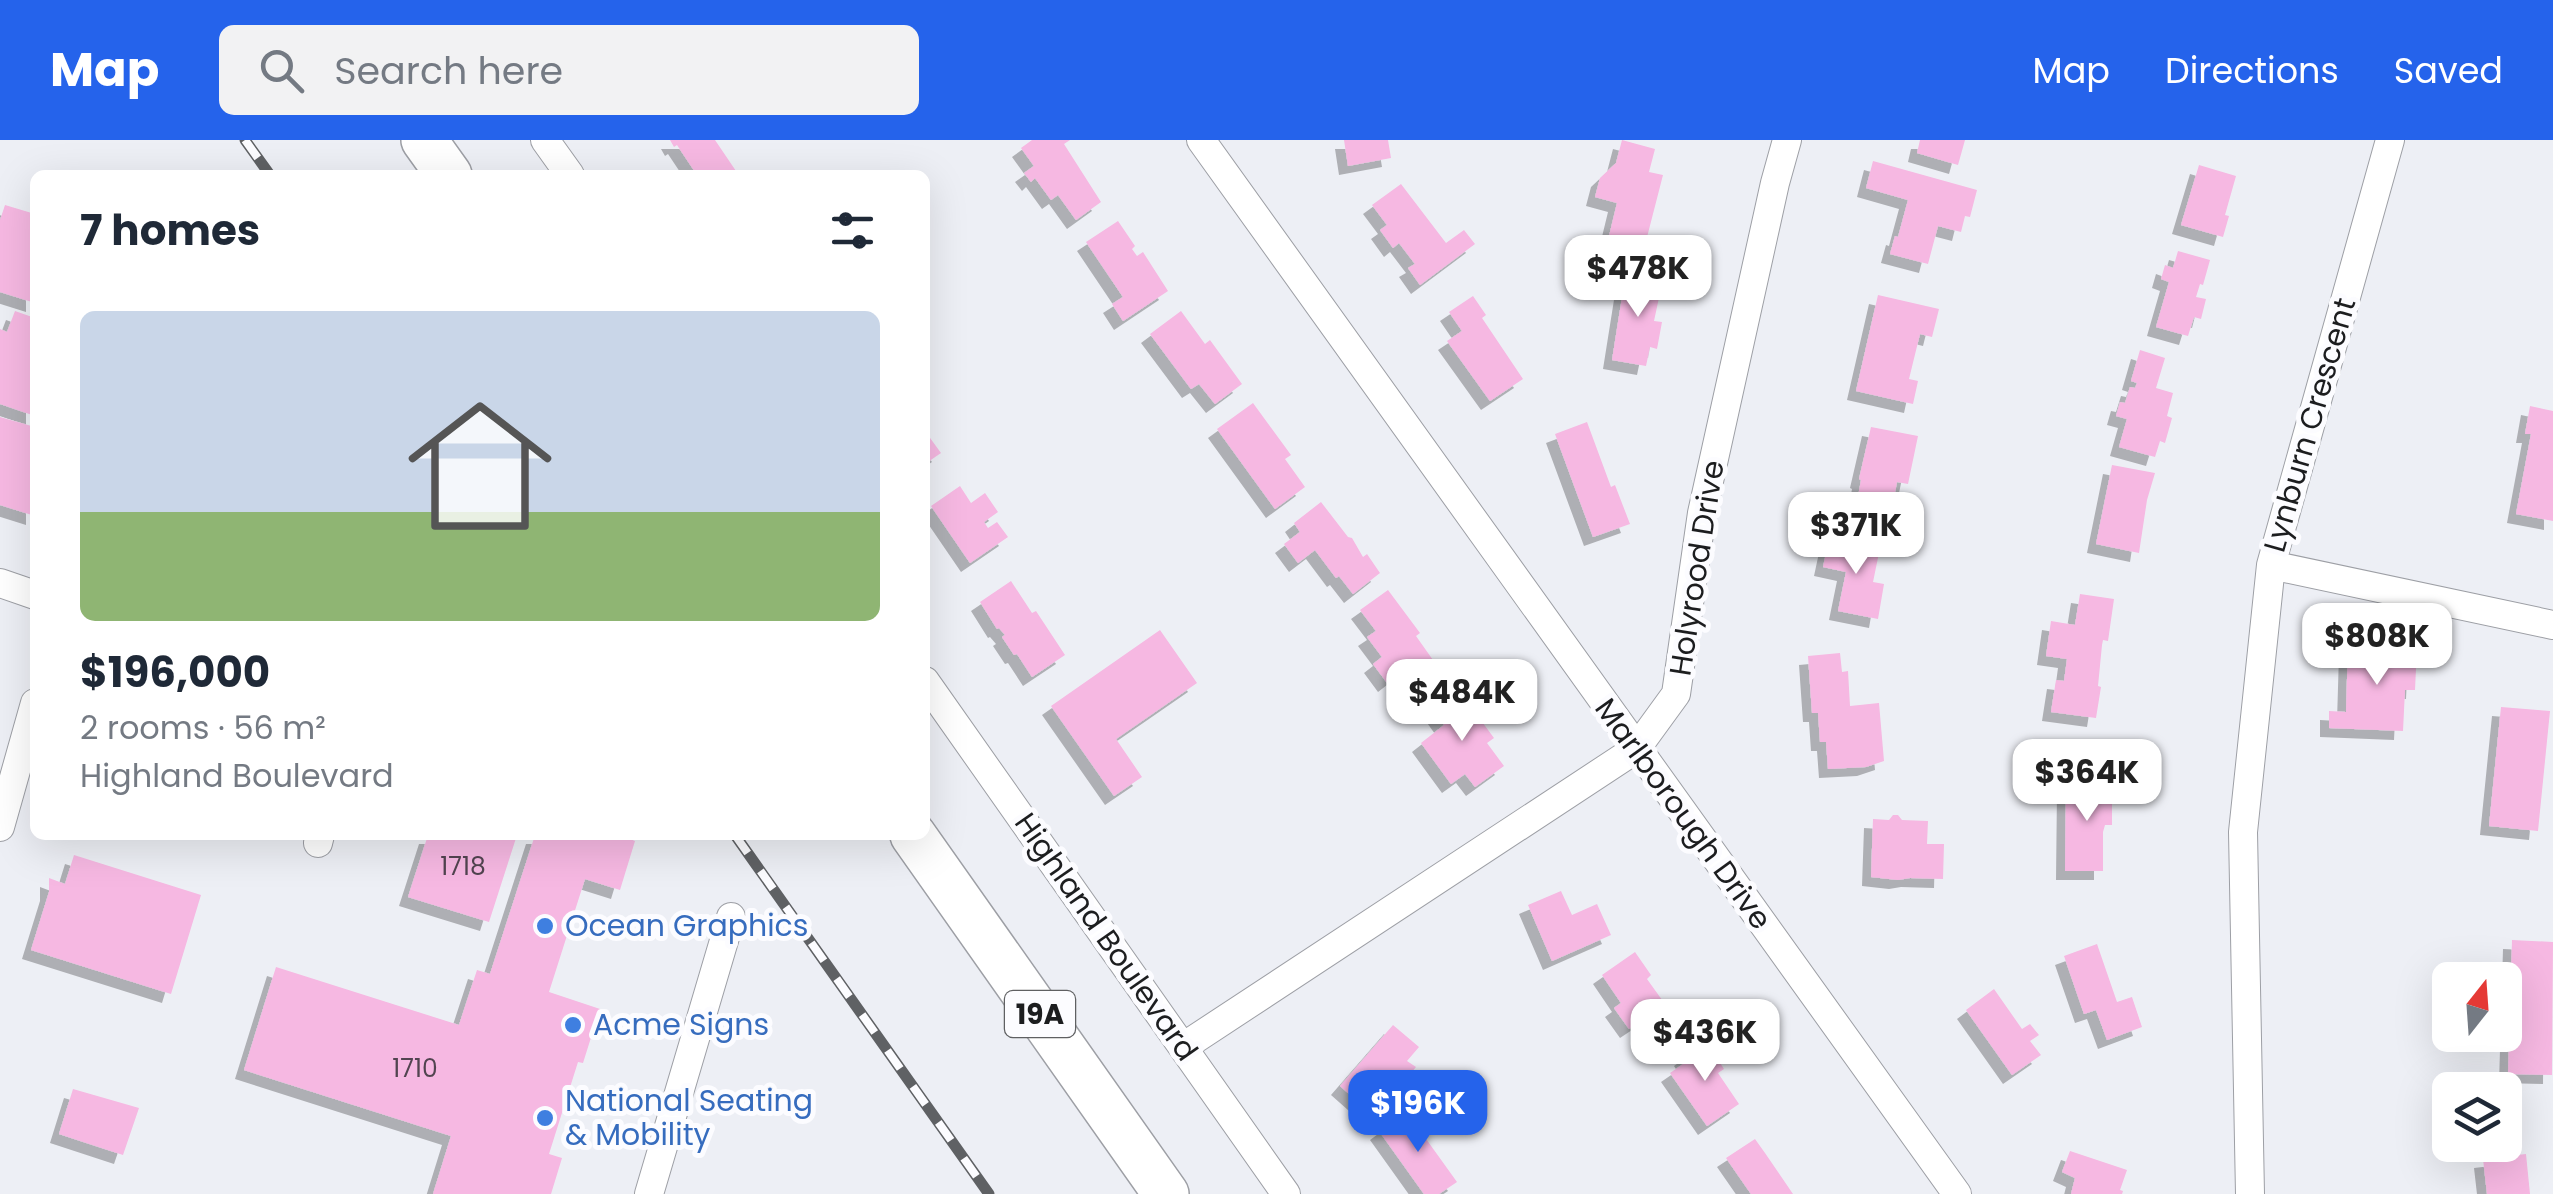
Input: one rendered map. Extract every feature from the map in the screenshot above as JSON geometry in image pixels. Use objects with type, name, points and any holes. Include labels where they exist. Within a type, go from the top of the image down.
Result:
[{"type":"main road","points":[[424,140],[445,170]]},
{"type":"main road","name":"19A","points":[[917,840],[1166,1194]]},
{"type":"street","points":[[545,140],[566,170]]},
{"type":"street","name":"Marlborough Drive","points":[[1201,140],[1957,1194]]},
{"type":"street","name":"Holyrood Drive","points":[[1182,1047],[1636,749],[1676,694],[1702,513],[1774,183],[1787,140]]},
{"type":"street","name":"Lynburn Crescent","points":[[2250,1194],[2243,832],[2271,565],[2390,140]]},
{"type":"street","points":[[2271,565],[2553,625]]},
{"type":"street","points":[[0,583],[30,593]]},
{"type":"street","name":"Highland Boulevard","points":[[930,687],[1286,1194]]},
{"type":"street","points":[[0,827],[30,721]]},
{"type":"street","points":[[649,1194],[731,917]]},
{"type":"building","points":[[670,140],[715,140],[735,170],[694,170],[677,145],[674,147]]},
{"type":"building","points":[[1032,140],[1070,140],[1064,144],[1101,202],[1076,220],[1058,195],[1051,200],[1035,178],[1031,182],[1024,173],[1034,166],[1021,148]]},
{"type":"building","points":[[1344,140],[1388,140],[1391,158],[1348,166]]},
{"type":"building","points":[[1622,140],[1655,149],[1649,172],[1663,175],[1645,245],[1609,236],[1617,203],[1595,197],[1600,178],[1616,163]]},
{"type":"building","points":[[1920,140],[1965,140],[1958,165],[1917,153]]},
{"type":"building","points":[[1873,161],[1977,190],[1970,217],[1965,216],[1961,232],[1938,226],[1928,264],[1890,254],[1908,200],[1866,188]]},
{"type":"building","points":[[2199,165],[2236,176],[2223,237],[2181,225]]},
{"type":"building","points":[[1401,184],[1446,243],[1464,230],[1475,244],[1420,285],[1408,268],[1415,264],[1399,243],[1393,248],[1380,230],[1387,225],[1372,205]]},
{"type":"building","points":[[5,205],[30,212],[30,301],[0,292],[0,220]]},
{"type":"building","points":[[1118,221],[1135,246],[1132,249],[1137,256],[1143,252],[1168,291],[1123,321],[1112,304],[1123,297],[1086,242]]},
{"type":"building","points":[[2178,251],[2210,260],[2196,297],[2206,299],[2201,319],[2194,317],[2188,336],[2156,327],[2169,282],[2161,279],[2165,265],[2173,268]]},
{"type":"building","points":[[1626,272],[1663,279],[1654,321],[1662,322],[1657,349],[1650,347],[1646,366],[1612,360]]},
{"type":"building","points":[[1878,295],[1939,309],[1932,337],[1920,334],[1909,379],[1918,381],[1913,404],[1856,391]]},
{"type":"building","points":[[1473,296],[1486,315],[1482,318],[1523,379],[1490,401],[1447,341],[1462,331],[1449,312]]},
{"type":"building","points":[[15,311],[30,316],[30,414],[0,404],[0,329],[7,332]]},
{"type":"building","points":[[1181,311],[1205,344],[1210,340],[1242,384],[1215,404],[1199,384],[1191,389],[1150,334]]},
{"type":"building","points":[[2140,350],[2165,358],[2156,388],[2173,393],[2165,443],[2160,441],[2155,457],[2119,447],[2127,419],[2116,416],[2120,402],[2125,403],[2130,387],[2135,388],[2137,383],[2131,381]]},
{"type":"building","points":[[1253,403],[1291,455],[1285,459],[1305,487],[1275,509],[1217,429]]},
{"type":"building","points":[[2530,406],[2553,411],[2553,521],[2516,514],[2531,434],[2525,434]]},
{"type":"building","points":[[0,417],[30,426],[30,514],[0,505]]},
{"type":"building","points":[[1587,422],[1611,487],[1615,485],[1630,524],[1593,537],[1555,434]]},
{"type":"building","points":[[1871,427],[1918,436],[1908,484],[1897,482],[1892,509],[1857,502]]},
{"type":"building","points":[[930,438],[941,453],[930,461]]},
{"type":"building","points":[[2112,465],[2155,473],[2139,553],[2096,544]]},
{"type":"building","points":[[960,486],[971,503],[985,493],[998,512],[984,522],[988,528],[997,522],[1008,537],[970,563],[931,506]]},
{"type":"building","points":[[1321,502],[1380,573],[1353,594],[1315,550],[1298,563],[1284,544],[1300,532],[1294,523]]},
{"type":"building","points":[[1829,539],[1880,548],[1873,582],[1884,584],[1878,619],[1838,611],[1846,572],[1823,567]]},
{"type":"building","points":[[1011,581],[1065,655],[1032,677],[980,602]]},
{"type":"building","points":[[1388,590],[1420,633],[1416,636],[1440,670],[1408,693],[1396,676],[1387,683],[1373,664],[1382,657],[1367,637],[1376,631],[1360,610]]},
{"type":"building","points":[[2080,594],[2114,599],[2108,641],[2103,640],[2102,645],[2096,718],[2051,712],[2056,680],[2064,681],[2067,659],[2046,656],[2051,621],[2075,625]]},
{"type":"building","points":[[1160,630],[1197,683],[1116,739],[1142,777],[1114,796],[1051,706]]},
{"type":"building","points":[[2348,645],[2417,648],[2415,690],[2405,690],[2403,731],[2329,728],[2329,711],[2346,712]]},
{"type":"building","points":[[1840,653],[1842,672],[1848,671],[1850,706],[1879,703],[1884,761],[1866,767],[1828,769],[1826,742],[1820,742],[1818,713],[1812,713],[1808,656]]},
{"type":"building","points":[[1460,692],[1494,738],[1487,743],[1504,766],[1475,787],[1465,774],[1451,784],[1421,743],[1444,725],[1434,711]]},
{"type":"building","points":[[2501,707],[2550,711],[2538,831],[2489,826]]},
{"type":"building","points":[[2066,781],[2112,782],[2112,825],[2105,825],[2103,832],[2103,871],[2065,871]]},
{"type":"building","points":[[1893,815],[1902,820],[1928,821],[1927,844],[1944,844],[1943,879],[1871,877],[1873,819],[1889,820]]},
{"type":"building","points":[[426,840],[515,840],[489,922],[408,897]]},
{"type":"building","points":[[533,840],[635,841],[620,890],[585,879],[549,992],[600,1009],[583,1063],[578,1062],[549,1154],[562,1158],[551,1194],[433,1194],[451,1136],[244,1070],[276,967],[459,1025],[477,970],[490,974]]},
{"type":"building","points":[[74,855],[201,895],[171,994],[31,950],[49,892],[49,878],[65,884]]},
{"type":"building","points":[[1561,891],[1572,915],[1597,904],[1611,935],[1552,961],[1528,905]]},
{"type":"building","points":[[2512,940],[2553,942],[2552,1075],[2508,1072],[2509,1052],[2522,1052],[2522,962],[2511,962]]},
{"type":"building","points":[[2097,944],[2117,1002],[2132,997],[2142,1027],[2107,1040],[2096,1010],[2084,1014],[2064,956]]},
{"type":"building","points":[[1635,952],[1651,975],[1647,979],[1675,1018],[1651,1035],[1641,1021],[1629,1029],[1614,1008],[1621,1003],[1602,975]]},
{"type":"building","points":[[1994,989],[2022,1029],[2030,1024],[2039,1035],[2030,1041],[2041,1055],[2012,1075],[1966,1010]]},
{"type":"building","points":[[1393,1025],[1419,1047],[1407,1061],[1416,1067],[1400,1086],[1392,1079],[1366,1109],[1340,1086]]},
{"type":"building","points":[[1706,1041],[1724,1069],[1718,1073],[1739,1104],[1707,1126],[1670,1073],[1686,1062],[1683,1057]]},
{"type":"building","points":[[73,1089],[139,1108],[123,1155],[59,1134]]},
{"type":"building","points":[[1406,1111],[1457,1182],[1439,1194],[1424,1194],[1379,1131]]},
{"type":"building","points":[[1755,1139],[1793,1194],[1751,1194],[1726,1158]]},
{"type":"building","points":[[2070,1151],[2127,1170],[2122,1194],[2071,1194],[2075,1178],[2062,1172]]},
{"type":"building","points":[[2522,1154],[2526,1154],[2530,1194],[2487,1194],[2483,1162],[2522,1162]]},
{"type":"railway","points":[[245,140],[266,170]]},
{"type":"railway","points":[[739,840],[989,1194]]},
{"type":"place","name":"Ocean Graphics","points":[[545,926]]},
{"type":"place","name":"Acme Signs","points":[[573,1025]]},
{"type":"place","name":"National Seating & Mobility","points":[[545,1118]]}]
